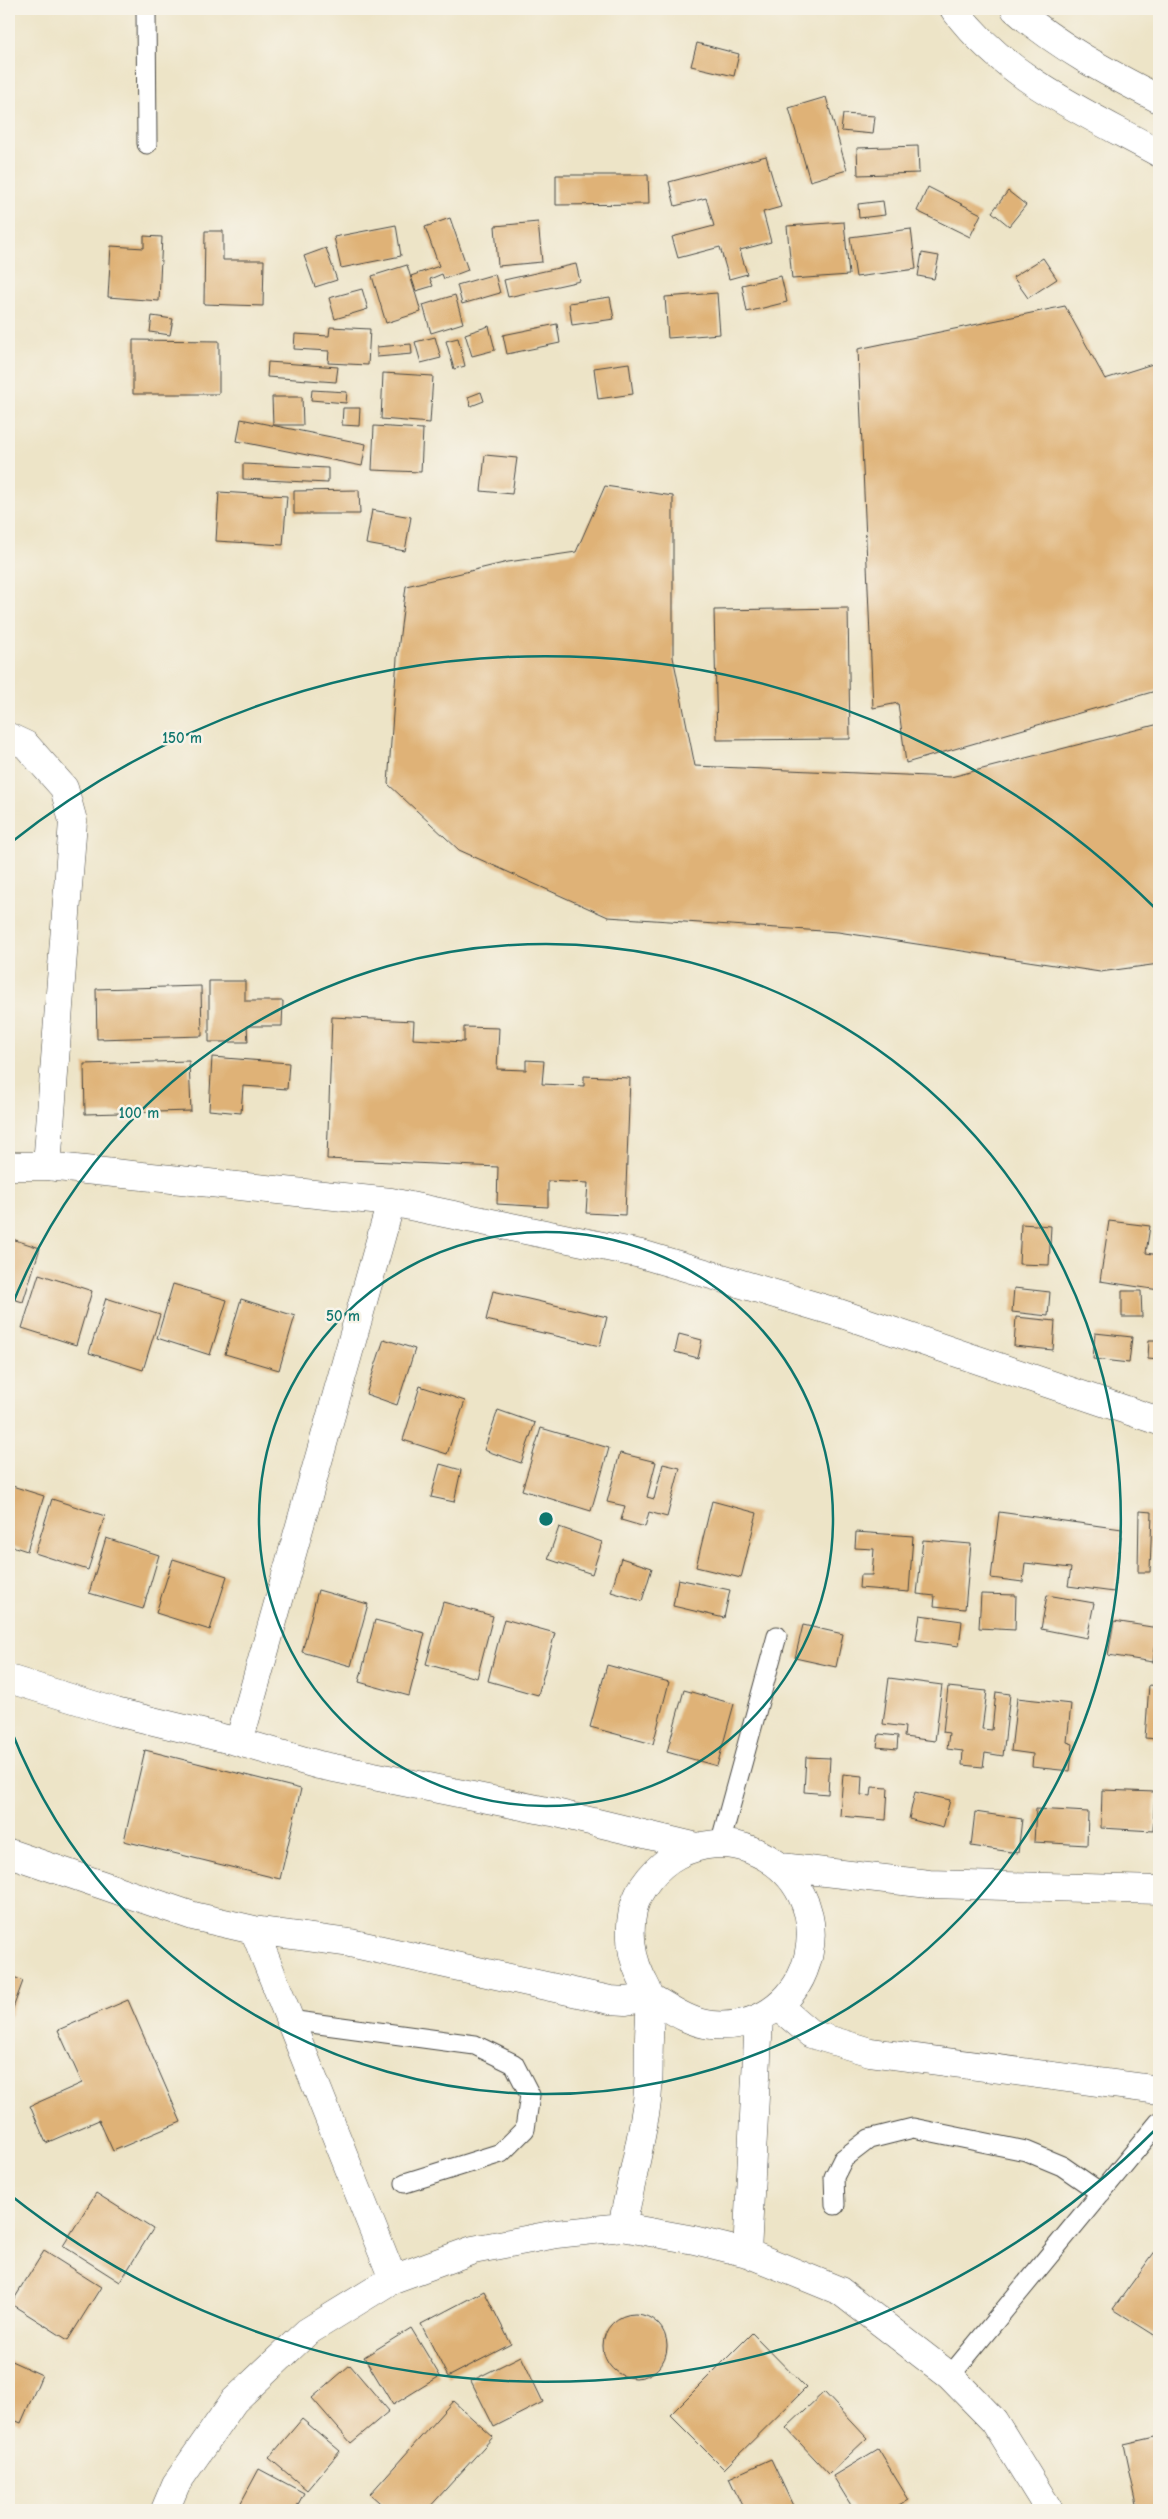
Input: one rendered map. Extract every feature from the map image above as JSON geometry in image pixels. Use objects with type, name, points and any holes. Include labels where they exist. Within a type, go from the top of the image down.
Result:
[{"type":"street","points":[[954,9],[971,32],[1016,72],[1159,153]]},
{"type":"street","points":[[1015,9],[1044,34],[1095,66],[1159,99]]},
{"type":"street","points":[[9,737],[26,745],[64,788],[73,821],[47,1166]]},
{"type":"street","points":[[9,1166],[47,1166],[391,1202],[641,1254],[839,1314],[1159,1421]]},
{"type":"street","points":[[239,1742],[391,1202]]},
{"type":"street","points":[[9,1680],[116,1712],[239,1742],[319,1766],[709,1845],[742,1846],[763,1854],[781,1867],[796,1884],[806,1904],[811,1926],[811,1949],[804,1970],[794,1990],[768,2012],[735,2025],[711,2025],[687,2019],[650,1997],[626,2001],[610,2000],[350,1943],[254,1930],[193,1916],[9,1852]]},
{"type":"street","points":[[622,2227],[647,2106],[650,1997],[632,1955],[630,1932],[634,1909],[643,1888],[657,1869],[677,1855],[709,1845]]},
{"type":"street","points":[[781,1867],[929,1884],[1159,1890]]},
{"type":"street","points":[[254,1930],[393,2279]]},
{"type":"street","points":[[768,2012],[811,2034],[870,2052],[1159,2090]]},
{"type":"street","points":[[747,2253],[768,2012]]},
{"type":"street","points":[[165,2510],[176,2484],[234,2401],[308,2332],[393,2279],[472,2250],[556,2234],[622,2227],[694,2240],[747,2253],[840,2291],[950,2376],[994,2421],[1049,2510]]},
{"type":"lane","points":[[146,9],[147,144]]},
{"type":"lane","points":[[709,1845],[777,1636]]},
{"type":"lane","points":[[290,2020],[475,2045],[514,2064],[530,2095],[525,2129],[501,2153],[405,2184]]},
{"type":"lane","points":[[950,2376],[1159,2122]]},
{"type":"lane","points":[[835,2205],[834,2177],[843,2159],[869,2139],[913,2128],[1026,2151],[1062,2166],[1101,2193]]},
{"type":"building","points":[[697,43],[739,54],[734,76],[691,66]]},
{"type":"building","points":[[826,97],[847,170],[810,181],[789,108]]},
{"type":"building","points":[[843,114],[875,116],[873,134],[841,131]]},
{"type":"building","points":[[918,146],[919,173],[858,175],[857,148]]},
{"type":"building","points":[[766,156],[781,207],[763,212],[771,242],[740,250],[747,274],[729,279],[720,247],[678,258],[672,237],[714,226],[706,198],[675,206],[669,182]]},
{"type":"building","points":[[556,175],[648,175],[649,204],[556,205]]},
{"type":"building","points":[[928,187],[981,214],[970,237],[917,211]]},
{"type":"building","points":[[1008,191],[1026,205],[1009,226],[992,212]]},
{"type":"building","points":[[883,201],[885,215],[859,218],[858,204]]},
{"type":"building","points":[[450,218],[468,270],[444,279],[442,274],[430,279],[433,286],[416,291],[411,276],[439,266],[425,227]]},
{"type":"building","points":[[538,222],[542,262],[498,266],[495,226]]},
{"type":"building","points":[[844,222],[849,275],[792,279],[787,226]]},
{"type":"building","points":[[396,225],[401,256],[341,268],[334,237]]},
{"type":"building","points":[[911,229],[916,269],[856,277],[850,237]]},
{"type":"building","points":[[205,231],[223,231],[223,260],[264,260],[263,306],[204,304]]},
{"type":"building","points":[[144,236],[162,237],[159,301],[108,297],[111,246],[144,248]]},
{"type":"building","points":[[326,248],[337,280],[315,287],[304,256]]},
{"type":"building","points":[[922,253],[939,256],[934,279],[918,276]]},
{"type":"building","points":[[1043,258],[1057,279],[1028,298],[1013,277]]},
{"type":"building","points":[[576,264],[580,281],[508,297],[504,280]]},
{"type":"building","points":[[407,265],[421,312],[386,323],[372,276]]},
{"type":"building","points":[[495,274],[500,293],[462,304],[457,285]]},
{"type":"building","points":[[781,276],[787,302],[747,312],[742,285]]},
{"type":"building","points":[[362,289],[368,309],[335,319],[329,298]]},
{"type":"building","points":[[717,293],[720,334],[668,338],[665,297]]},
{"type":"building","points":[[455,295],[463,323],[431,333],[423,305]]},
{"type":"building","points":[[610,297],[614,319],[572,325],[569,303]]},
{"type":"building","points":[[1065,306],[1105,379],[1159,362],[1159,690],[906,763],[898,703],[873,708],[858,349]]},
{"type":"building","points":[[152,316],[173,319],[170,335],[150,332]]},
{"type":"building","points":[[557,324],[560,343],[507,354],[503,335]]},
{"type":"building","points":[[489,326],[495,350],[472,356],[465,334]]},
{"type":"building","points":[[330,327],[370,329],[368,365],[328,363],[329,351],[294,349],[295,334],[329,336]]},
{"type":"building","points":[[435,337],[441,358],[421,363],[415,342]]},
{"type":"building","points":[[458,338],[465,366],[454,369],[446,341]]},
{"type":"building","points":[[133,340],[219,341],[219,394],[133,394]]},
{"type":"building","points":[[411,344],[412,354],[377,357],[377,347]]},
{"type":"building","points":[[268,362],[338,367],[336,382],[267,377]]},
{"type":"building","points":[[629,363],[633,394],[598,399],[594,368]]},
{"type":"building","points":[[383,373],[433,376],[430,423],[381,419]]},
{"type":"building","points":[[312,390],[347,392],[346,403],[311,400]]},
{"type":"building","points":[[481,392],[484,401],[471,406],[468,397]]},
{"type":"building","points":[[272,397],[302,397],[303,425],[273,425]]},
{"type":"building","points":[[343,408],[360,408],[359,426],[342,425]]},
{"type":"building","points":[[241,419],[366,444],[362,466],[237,441]]},
{"type":"building","points":[[374,426],[423,429],[421,472],[372,470]]},
{"type":"building","points":[[485,455],[517,458],[512,494],[481,491]]},
{"type":"building","points":[[243,464],[328,468],[328,483],[243,479]]},
{"type":"building","points":[[605,486],[673,496],[673,657],[695,766],[951,777],[1159,724],[1159,964],[1100,972],[838,932],[608,917],[459,850],[388,784],[397,658],[406,586],[508,562],[576,552]]},
{"type":"building","points":[[359,490],[360,514],[294,514],[294,491]]},
{"type":"building","points":[[219,492],[287,496],[283,545],[216,541]]},
{"type":"building","points":[[372,510],[411,517],[405,551],[366,544]]},
{"type":"building","points":[[848,608],[850,739],[717,740],[714,610]]},
{"type":"building","points":[[209,981],[245,981],[245,1001],[283,1001],[282,1026],[247,1026],[248,1042],[209,1042]]},
{"type":"building","points":[[201,986],[202,1036],[97,1039],[96,989]]},
{"type":"building","points":[[332,1017],[414,1021],[413,1039],[464,1042],[464,1027],[499,1028],[497,1069],[526,1070],[526,1060],[544,1061],[542,1084],[584,1086],[584,1076],[630,1078],[625,1215],[586,1213],[588,1183],[548,1181],[548,1207],[497,1204],[498,1167],[327,1159]]},
{"type":"building","points":[[212,1057],[289,1063],[287,1089],[243,1086],[241,1113],[209,1110]]},
{"type":"building","points":[[189,1061],[191,1111],[85,1114],[84,1064]]},
{"type":"building","points":[[1109,1221],[1150,1226],[1146,1253],[1159,1255],[1159,1290],[1100,1281]]},
{"type":"building","points":[[1021,1224],[1051,1226],[1049,1265],[1019,1264]]},
{"type":"building","points":[[9,1238],[40,1248],[23,1302],[9,1298]]},
{"type":"building","points":[[39,1274],[92,1291],[76,1345],[22,1328]]},
{"type":"building","points":[[173,1284],[227,1300],[210,1355],[157,1338]]},
{"type":"building","points":[[1014,1288],[1050,1292],[1048,1316],[1012,1312]]},
{"type":"building","points":[[493,1291],[607,1317],[600,1346],[486,1320]]},
{"type":"building","points":[[1122,1291],[1141,1291],[1142,1317],[1122,1317]]},
{"type":"building","points":[[106,1298],[160,1315],[143,1370],[89,1353]]},
{"type":"building","points":[[241,1299],[295,1316],[279,1370],[225,1354]]},
{"type":"building","points":[[1016,1317],[1055,1321],[1053,1350],[1014,1346]]},
{"type":"building","points":[[1095,1333],[1132,1337],[1129,1363],[1093,1359]]},
{"type":"building","points":[[679,1334],[702,1340],[698,1358],[675,1352]]},
{"type":"building","points":[[384,1339],[415,1349],[397,1405],[366,1394]]},
{"type":"building","points":[[1149,1340],[1159,1340],[1159,1360],[1148,1359]]},
{"type":"building","points":[[420,1386],[465,1401],[447,1454],[403,1440]]},
{"type":"building","points":[[498,1410],[535,1423],[521,1463],[484,1450]]},
{"type":"building","points":[[541,1428],[609,1448],[591,1511],[522,1490]]},
{"type":"building","points":[[620,1453],[656,1462],[647,1497],[654,1499],[663,1464],[680,1468],[667,1517],[649,1512],[645,1527],[621,1520],[625,1506],[607,1502]]},
{"type":"building","points":[[440,1464],[461,1470],[454,1502],[431,1497]]},
{"type":"building","points":[[9,1485],[44,1496],[27,1551],[9,1545]]},
{"type":"building","points":[[52,1499],[105,1516],[88,1570],[35,1553]]},
{"type":"building","points":[[712,1501],[757,1513],[741,1578],[696,1567]]},
{"type":"building","points":[[1139,1511],[1152,1512],[1150,1572],[1138,1572]]},
{"type":"building","points":[[999,1512],[1122,1529],[1114,1592],[1068,1586],[1071,1568],[1025,1563],[1023,1582],[991,1578]]},
{"type":"building","points":[[559,1527],[602,1542],[592,1574],[548,1559]]},
{"type":"building","points":[[856,1532],[913,1536],[909,1592],[859,1588],[860,1575],[872,1575],[874,1549],[855,1548]]},
{"type":"building","points":[[106,1538],[159,1555],[143,1609],[89,1593]]},
{"type":"building","points":[[923,1540],[971,1544],[965,1609],[934,1606],[935,1596],[917,1594]]},
{"type":"building","points":[[621,1558],[652,1568],[642,1601],[611,1592]]},
{"type":"building","points":[[173,1559],[227,1576],[210,1630],[156,1613]]},
{"type":"building","points":[[678,1579],[730,1590],[724,1618],[673,1606]]},
{"type":"building","points":[[318,1590],[368,1604],[351,1666],[302,1652]]},
{"type":"building","points":[[981,1594],[1016,1595],[1015,1630],[979,1628]]},
{"type":"building","points":[[1047,1595],[1094,1603],[1087,1638],[1041,1629]]},
{"type":"building","points":[[443,1602],[493,1616],[477,1678],[426,1664]]},
{"type":"building","points":[[920,1615],[962,1621],[959,1646],[916,1640]]},
{"type":"building","points":[[504,1619],[555,1633],[538,1695],[488,1681]]},
{"type":"building","points":[[375,1620],[425,1633],[409,1696],[359,1682]]},
{"type":"building","points":[[1114,1621],[1158,1628],[1153,1662],[1108,1655]]},
{"type":"building","points":[[803,1625],[843,1634],[836,1667],[795,1658]]},
{"type":"building","points":[[607,1665],[669,1682],[653,1744],[590,1727]]},
{"type":"building","points":[[889,1678],[942,1685],[935,1741],[904,1737],[905,1727],[883,1724]]},
{"type":"building","points":[[1149,1685],[1159,1686],[1159,1739],[1145,1738]]},
{"type":"building","points":[[948,1687],[987,1691],[982,1729],[992,1730],[996,1692],[1010,1694],[1003,1756],[985,1753],[983,1767],[962,1765],[963,1751],[947,1749],[949,1733],[943,1732]]},
{"type":"building","points":[[684,1690],[734,1704],[717,1766],[667,1752]]},
{"type":"building","points":[[1017,1698],[1071,1704],[1067,1742],[1073,1744],[1070,1771],[1032,1767],[1033,1754],[1011,1751]]},
{"type":"building","points":[[879,1734],[898,1736],[897,1749],[877,1747]]},
{"type":"building","points":[[145,1750],[301,1789],[280,1879],[124,1841]]},
{"type":"building","points":[[806,1757],[830,1758],[828,1794],[804,1792]]},
{"type":"building","points":[[843,1774],[862,1776],[861,1795],[871,1796],[872,1787],[888,1788],[886,1820],[840,1816]]},
{"type":"building","points":[[1102,1790],[1155,1792],[1153,1831],[1101,1828]]},
{"type":"building","points":[[915,1792],[950,1800],[943,1828],[909,1819]]},
{"type":"building","points":[[1036,1809],[1088,1812],[1087,1845],[1034,1842]]},
{"type":"building","points":[[975,1812],[1022,1819],[1018,1853],[971,1846]]},
{"type":"building","points":[[9,1975],[23,1981],[9,2019]]},
{"type":"building","points":[[128,2000],[181,2122],[113,2151],[99,2120],[46,2143],[30,2106],[82,2083],[58,2030]]},
{"type":"building","points":[[96,2193],[153,2229],[120,2282],[63,2246]]},
{"type":"building","points":[[1159,2246],[1159,2338],[1113,2309]]},
{"type":"building","points":[[44,2251],[101,2287],[68,2340],[11,2304]]},
{"type":"building","points":[[484,2291],[511,2344],[448,2377],[421,2324]]},
{"type":"building","points":[[629,2314],[641,2314],[658,2323],[665,2334],[667,2346],[665,2358],[658,2369],[641,2378],[629,2378],[617,2373],[608,2364],[603,2352],[603,2340],[608,2328],[617,2319]]},
{"type":"building","points":[[411,2328],[440,2376],[393,2405],[364,2357]]},
{"type":"building","points":[[752,2333],[806,2388],[724,2469],[670,2415]]},
{"type":"building","points":[[521,2356],[543,2402],[494,2427],[471,2381]]},
{"type":"building","points":[[9,2360],[42,2375],[21,2423],[9,2418]]},
{"type":"building","points":[[350,2365],[389,2411],[351,2443],[312,2398]]},
{"type":"building","points":[[824,2392],[867,2438],[829,2474],[786,2428]]},
{"type":"building","points":[[453,2401],[493,2437],[427,2510],[388,2510],[370,2494]]},
{"type":"building","points":[[302,2419],[340,2451],[307,2490],[269,2458]]},
{"type":"building","points":[[1159,2436],[1159,2510],[1138,2510],[1124,2444]]},
{"type":"building","points":[[878,2449],[909,2500],[892,2510],[854,2510],[833,2476]]},
{"type":"building","points":[[771,2459],[795,2510],[744,2510],[729,2478]]},
{"type":"building","points":[[259,2469],[304,2493],[295,2510],[237,2510]]}]
